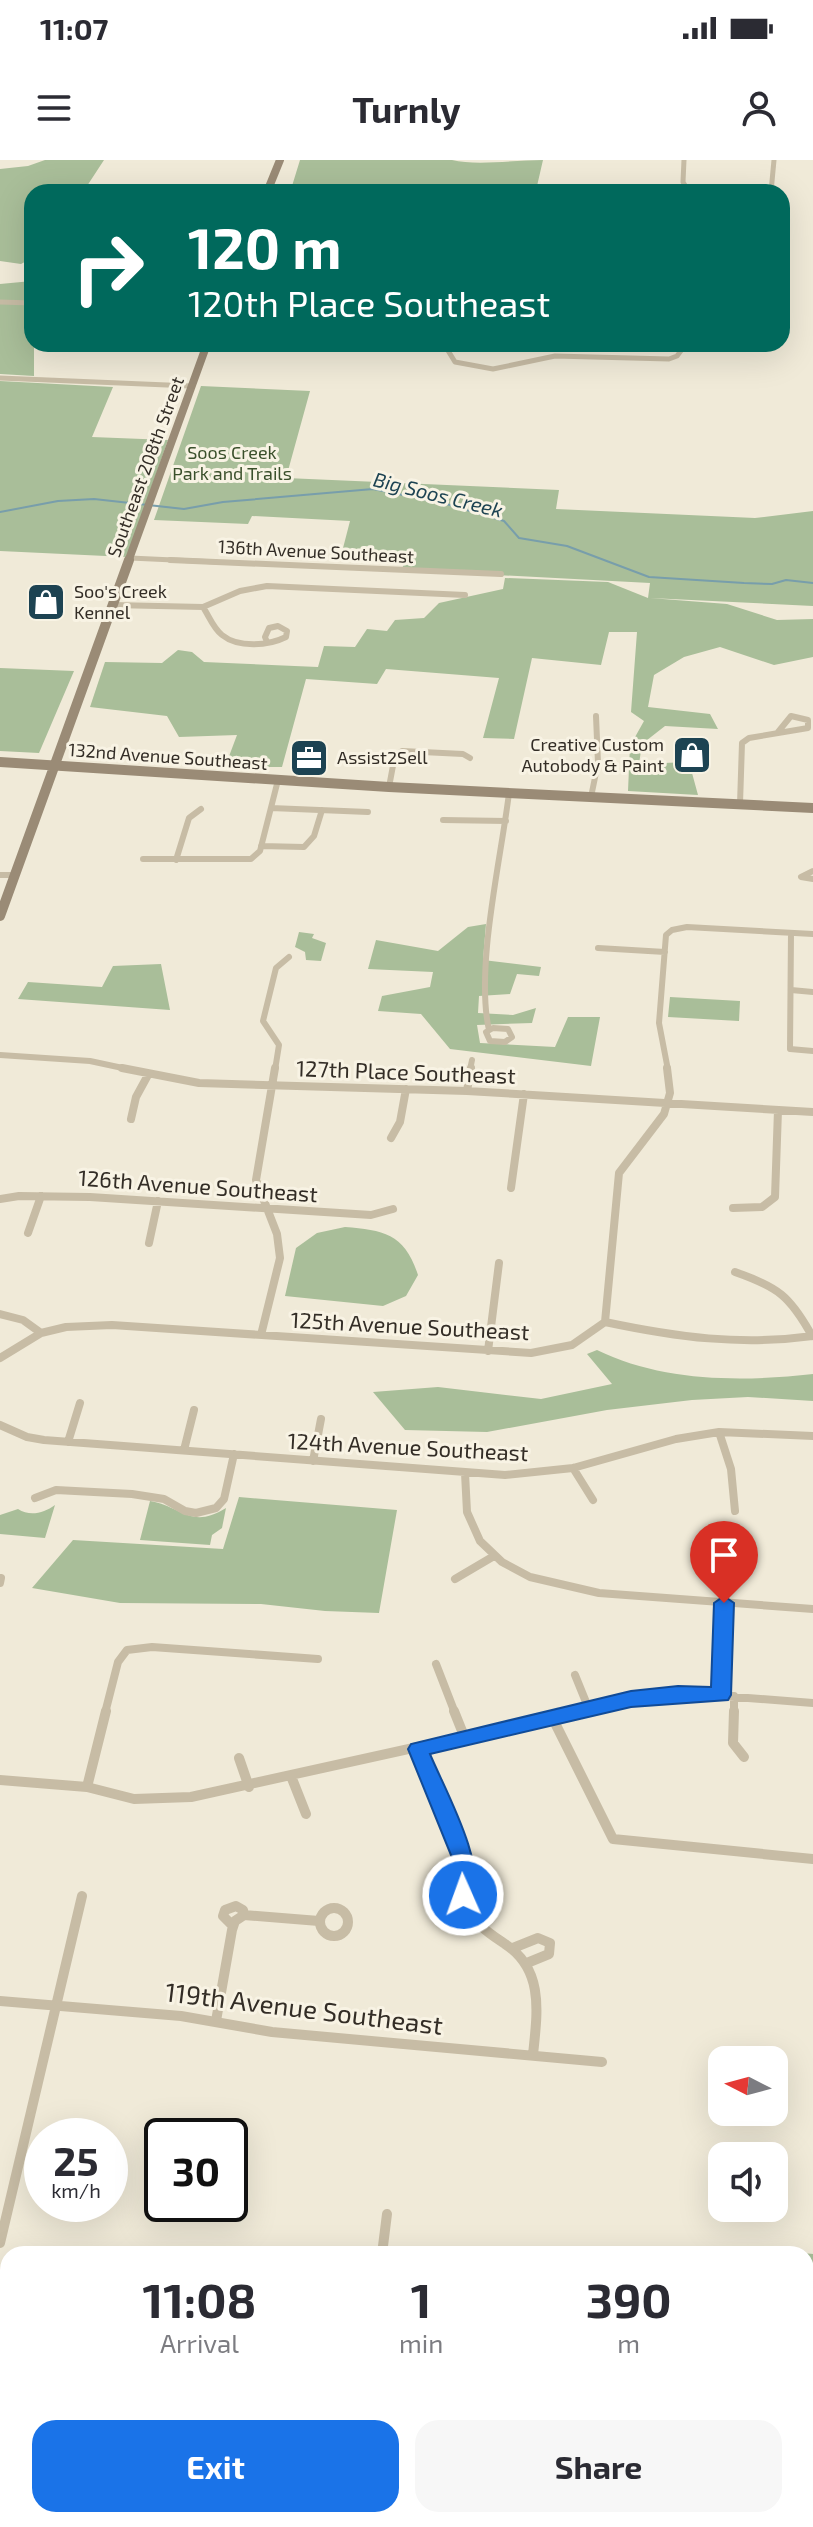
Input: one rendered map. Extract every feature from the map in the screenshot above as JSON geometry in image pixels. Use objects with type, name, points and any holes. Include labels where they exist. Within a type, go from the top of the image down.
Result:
[{"type":"street","points":[[270,184],[280,160]]},
{"type":"street","points":[[684,160],[684,184]]},
{"type":"street","points":[[772,184],[774,160]]},
{"type":"street","points":[[0,302],[24,303]]},
{"type":"street","name":"Southeast 208th Street","points":[[0,916],[204,352]]},
{"type":"street","points":[[449,352],[455,362],[493,369],[546,357],[659,360],[677,356],[680,352]]},
{"type":"street","points":[[0,378],[191,386]]},
{"type":"street","name":"136th Avenue Southeast","points":[[130,558],[501,574]]},
{"type":"street","points":[[113,605],[203,607],[240,591],[267,586],[465,595]]},
{"type":"street","points":[[203,607],[224,637],[267,642]]},
{"type":"street","points":[[591,797],[598,763],[596,716]]},
{"type":"street","points":[[740,804],[742,743],[749,738],[778,732]]},
{"type":"street","points":[[389,787],[395,755],[399,752],[463,754],[470,758]]},
{"type":"street","name":"132nd Avenue Southeast","points":[[0,762],[389,787],[813,808]]},
{"type":"street","points":[[143,859],[251,859],[261,846],[278,780]]},
{"type":"street","points":[[489,1030],[484,1015],[486,981],[509,793]]},
{"type":"street","points":[[271,808],[368,812]]},
{"type":"street","points":[[176,860],[189,818],[201,809]]},
{"type":"street","points":[[261,846],[299,848],[309,845],[316,836],[322,810]]},
{"type":"street","points":[[443,820],[506,821]]},
{"type":"street","points":[[813,871],[801,877],[813,879]]},
{"type":"street","points":[[0,875],[15,875]]},
{"type":"street","points":[[735,1272],[778,1287],[791,1297],[812,1336],[772,1343],[717,1343],[605,1322],[619,1173],[625,1161],[656,1126],[668,1103],[672,1078],[660,1036],[666,935],[672,930],[687,927],[813,934]]},
{"type":"street","points":[[791,933],[790,1049],[813,1051]]},
{"type":"street","points":[[598,948],[665,952]]},
{"type":"street","points":[[261,1335],[279,1264],[280,1246],[256,1180],[279,1045],[263,1021],[276,968],[289,957]]},
{"type":"street","points":[[791,990],[813,992]]},
{"type":"street","name":"127th Place Southeast","points":[[0,1055],[90,1061],[199,1083],[467,1091],[813,1112]]},
{"type":"street","points":[[467,1091],[472,1060]]},
{"type":"street","points":[[131,1119],[136,1097],[148,1075]]},
{"type":"street","points":[[391,1138],[400,1122],[406,1089]]},
{"type":"street","points":[[511,1188],[524,1094]]},
{"type":"street","points":[[733,1208],[762,1207],[775,1197],[778,1110]]},
{"type":"street","points":[[28,1233],[41,1196]]},
{"type":"street","name":"126th Avenue Southeast","points":[[0,1199],[41,1196],[158,1201],[371,1215],[393,1209]]},
{"type":"street","points":[[149,1243],[158,1201]]},
{"type":"street","points":[[488,1351],[499,1263]]},
{"type":"street","points":[[0,1314],[23,1320],[41,1333],[0,1358]]},
{"type":"street","name":"125th Avenue Southeast","points":[[41,1333],[66,1327],[101,1325],[488,1351],[552,1351],[586,1338],[605,1322]]},
{"type":"street","points":[[68,1442],[80,1403]]},
{"type":"street","points":[[184,1450],[194,1410]]},
{"type":"street","points":[[313,1461],[321,1419]]},
{"type":"street","name":"124th Avenue Southeast","points":[[0,1425],[27,1437],[68,1442],[465,1473],[526,1474],[573,1468],[676,1439],[719,1432],[813,1436]]},
{"type":"street","points":[[719,1432],[731,1469],[735,1511]]},
{"type":"street","points":[[35,1498],[56,1490],[145,1496],[164,1499],[196,1513],[216,1508],[224,1499],[234,1454]]},
{"type":"street","points":[[573,1468],[593,1500]]},
{"type":"street","points":[[465,1473],[462,1497],[468,1523],[494,1556],[530,1578],[563,1589],[813,1609]]},
{"type":"street","points":[[455,1579],[494,1556]]},
{"type":"street","points":[[721,1695],[724,1603]]},
{"type":"street","points":[[87,1787],[118,1662],[121,1654],[130,1649],[152,1647],[318,1659]]},
{"type":"street","points":[[436,1664],[464,1736]]},
{"type":"street","points":[[575,1675],[588,1707]]},
{"type":"street","points":[[0,1780],[87,1787],[134,1799],[191,1797],[418,1749],[588,1707],[660,1695],[721,1695],[813,1703]]},
{"type":"street","points":[[734,1696],[733,1743],[744,1757]]},
{"type":"street","points":[[552,1717],[613,1839],[813,1859]]},
{"type":"street","points":[[418,1749],[463,1860],[462,1890],[467,1908],[486,1932],[513,1948],[527,1963],[537,1988],[533,2055]]},
{"type":"street","points":[[239,1758],[249,1787]]},
{"type":"street","points":[[291,1776],[306,1814]]},
{"type":"street","points":[[0,2243],[82,1896]]},
{"type":"street","points":[[216,2021],[233,1926],[244,1915],[319,1921]]},
{"type":"street","points":[[513,1948],[538,1938],[550,1943],[549,1954],[527,1963]]},
{"type":"street","name":"119th Avenue Southeast","points":[[0,2001],[216,2021],[272,2032],[602,2062]]},
{"type":"street","points":[[383,2246],[387,2214]]},
{"type":"green space","points":[[45,160],[104,160],[88,184],[24,184],[24,262],[0,261],[0,169],[28,166]]},
{"type":"green space","points":[[300,160],[452,160],[484,163],[543,160],[537,184],[293,184]]},
{"type":"green space","points":[[24,282],[24,352],[34,352],[34,376],[0,374],[0,284]]},
{"type":"green space","name":"Soos Creek Park and Trails","points":[[0,381],[113,387],[92,437],[168,440],[127,557],[0,551]]},
{"type":"green space","points":[[201,386],[310,391],[286,478],[559,490],[556,509],[755,518],[813,511],[813,606],[650,598],[727,604],[777,620],[813,619],[813,657],[774,665],[720,647],[684,657],[654,675],[648,707],[710,714],[718,729],[665,726],[642,744],[639,764],[689,762],[698,795],[628,791],[630,746],[644,721],[631,712],[637,632],[609,632],[601,665],[532,658],[514,739],[483,738],[499,678],[386,669],[377,684],[306,679],[282,767],[225,767],[237,735],[179,737],[167,716],[90,707],[105,662],[162,663],[178,650],[192,652],[204,662],[318,667],[324,646],[355,647],[367,629],[387,631],[395,620],[424,618],[439,603],[503,589],[505,578],[608,582],[648,598],[650,583],[402,570],[406,554],[342,552],[350,521],[252,516],[248,524],[154,520]]},
{"type":"green space","points":[[0,668],[74,671],[39,753],[0,751]]},
{"type":"green space","points":[[486,924],[483,960],[541,967],[539,976],[517,974],[510,994],[479,996],[478,1013],[513,1015],[536,1008],[532,1023],[477,1025],[480,1043],[555,1047],[568,1017],[600,1017],[591,1066],[450,1049],[421,1014],[378,1011],[382,996],[430,987],[433,972],[368,969],[376,940],[438,951],[468,927]]},
{"type":"green space","points":[[299,932],[314,934],[312,938],[326,943],[321,961],[306,960],[305,952],[295,947]]},
{"type":"green space","points":[[161,964],[170,1010],[18,999],[28,982],[102,987],[113,966]]},
{"type":"green space","points":[[670,997],[740,1001],[739,1021],[668,1017]]},
{"type":"green space","points":[[345,1227],[382,1233],[407,1251],[418,1275],[406,1296],[383,1306],[285,1296],[296,1248],[317,1233]]},
{"type":"green space","points":[[597,1350],[622,1361],[675,1374],[758,1378],[813,1374],[813,1401],[748,1397],[692,1400],[607,1410],[487,1432],[405,1430],[373,1392],[438,1387],[541,1399],[612,1384],[587,1354]]},
{"type":"green space","points":[[239,1497],[397,1510],[379,1613],[261,1604],[120,1603],[32,1588],[73,1540],[223,1549]]},
{"type":"green space","points":[[150,1501],[195,1517],[204,1517],[226,1508],[222,1528],[212,1535],[210,1545],[140,1540]]},
{"type":"green space","points":[[55,1505],[45,1538],[0,1534],[0,1515],[18,1509],[37,1513]]},
{"type":"waterway","name":"Big Soos Creek","points":[[0,512],[58,501],[94,499],[184,509],[223,502],[373,489],[443,503],[504,521],[519,538],[567,546],[649,577],[744,583],[772,584],[786,580],[813,583]]},
{"type":"place","name":"Soo's Creek Kennel","points":[[46,602]]},
{"type":"place","name":"Creative Custom Autobody & Paint","points":[[692,755]]},
{"type":"place","name":"Assist2Sell","points":[[309,758]]},
{"type":"route","points":[[463,1895],[463,1860],[418,1749],[631,1699],[678,1694],[721,1695],[724,1603]]}]
